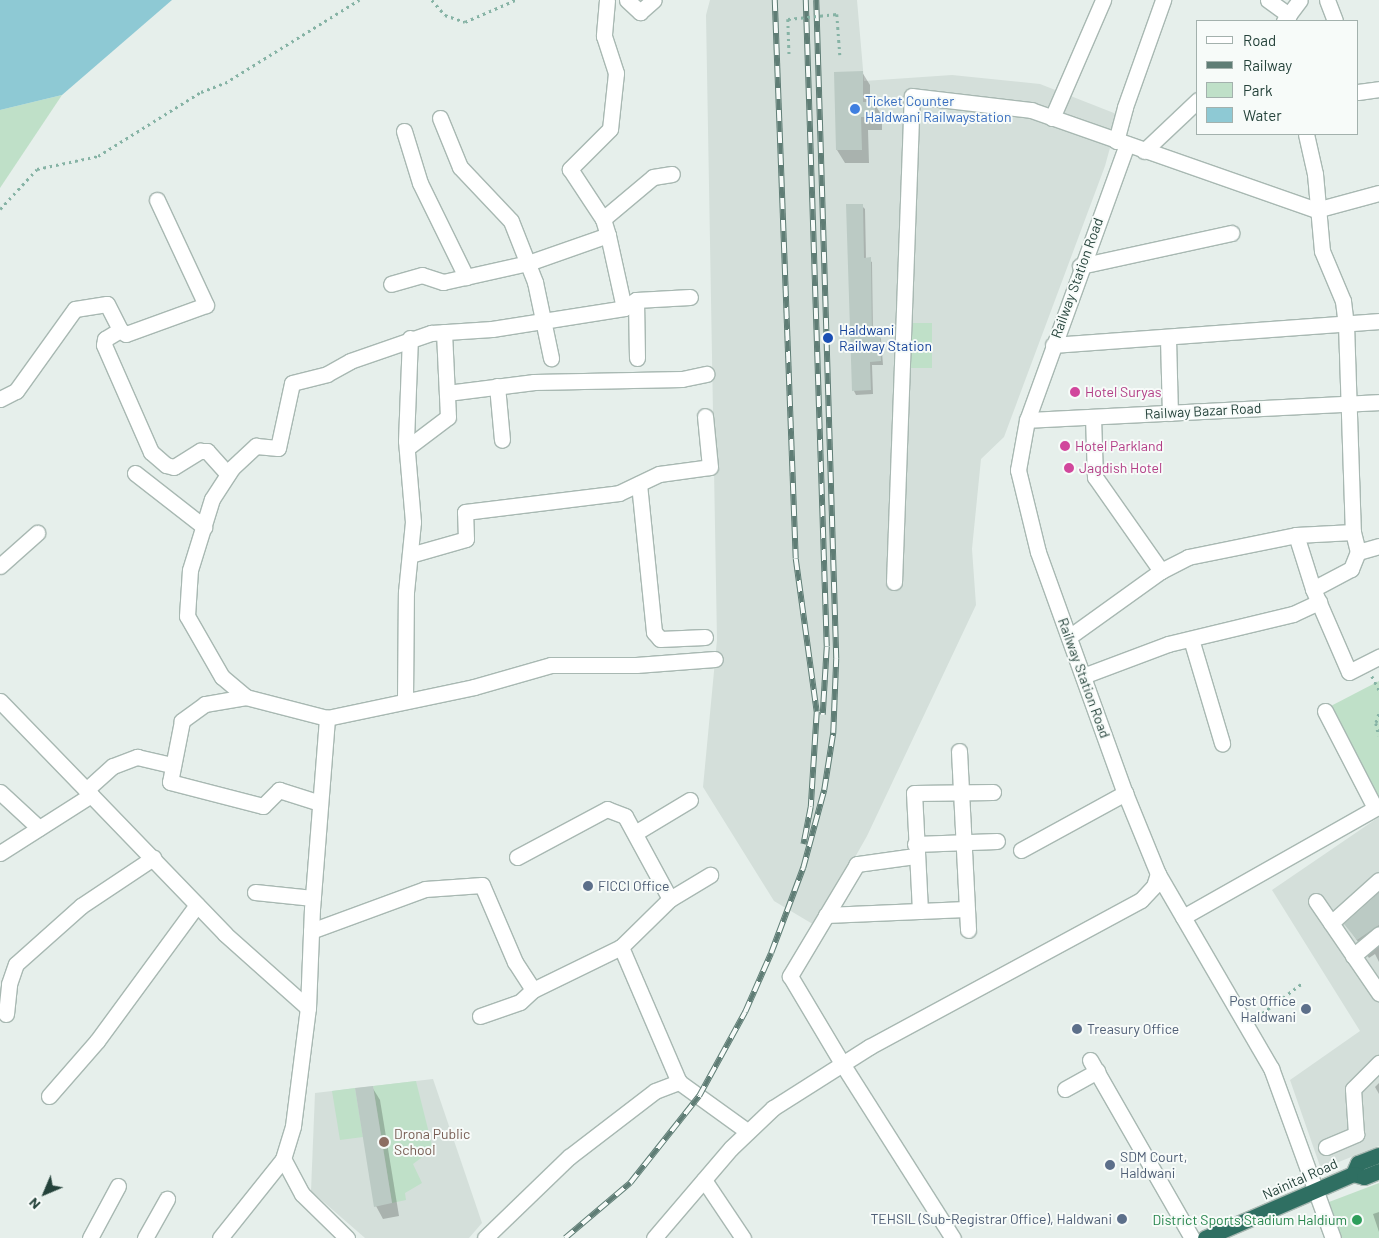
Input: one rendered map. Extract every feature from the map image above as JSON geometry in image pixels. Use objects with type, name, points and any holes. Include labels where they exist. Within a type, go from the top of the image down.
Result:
[{"type":"highway","name":"Nainital Road","points":[[1353,1174],[1358,1163],[1379,1155]]},
{"type":"highway","name":"Nainital Road","points":[[1205,1238],[1353,1174],[1364,1177],[1379,1171]]},
{"type":"street","points":[[607,0],[604,36],[616,73],[610,129],[570,169],[603,219],[630,304],[637,358]]},
{"type":"street","points":[[627,0],[640,12],[654,0]]},
{"type":"street","points":[[1052,118],[1103,0]]},
{"type":"street","name":"Railway Station Road","points":[[1163,0],[1125,107],[1122,142],[1027,420],[1018,470],[1038,552],[1125,793],[1158,874],[1271,1068],[1333,1238]]},
{"type":"street","points":[[1268,0],[1286,18],[1300,0]]},
{"type":"street","points":[[1327,0],[1335,20]]},
{"type":"street","points":[[1359,92],[1379,89]]},
{"type":"street","points":[[894,582],[912,96],[1031,110],[1316,210],[1379,193]]},
{"type":"street","points":[[1144,150],[1196,102]]},
{"type":"street","points":[[440,118],[460,167],[512,221],[535,282],[541,321],[550,358]]},
{"type":"street","points":[[404,131],[420,183],[466,277]]},
{"type":"street","points":[[1083,676],[1191,639],[1293,614],[1351,568],[1358,552],[1353,532],[1347,404],[1346,324],[1343,301],[1322,250],[1316,210],[1315,174],[1306,135]]},
{"type":"street","points":[[603,219],[653,177],[672,174]]},
{"type":"street","points":[[0,399],[16,392],[75,309],[107,304],[120,330],[126,334],[206,305],[157,200]]},
{"type":"street","points":[[1080,266],[1231,233]]},
{"type":"street","points":[[391,284],[422,275],[443,282],[528,263],[608,235]]},
{"type":"street","points":[[246,698],[222,677],[187,616],[190,570],[212,499],[228,474],[246,452],[256,446],[278,448],[292,383],[327,374],[350,360],[410,338],[444,332],[541,321],[630,304],[690,297]]},
{"type":"street","points":[[1053,345],[1379,321]]},
{"type":"street","points":[[120,330],[105,339],[104,345],[150,452],[166,465],[174,467],[200,451],[207,451],[228,474]]},
{"type":"street","points":[[407,448],[448,417],[444,332]]},
{"type":"street","points":[[405,700],[406,592],[413,522],[407,448],[410,338]]},
{"type":"street","points":[[1168,338],[1170,413]]},
{"type":"street","points":[[448,393],[534,382],[682,379],[706,374]]},
{"type":"street","points":[[497,386],[502,440]]},
{"type":"street","name":"Railway Bazar Road","points":[[1027,420],[1379,402]]},
{"type":"street","points":[[410,554],[466,538],[465,512],[619,493],[659,474],[710,467],[705,416]]},
{"type":"street","points":[[1093,417],[1096,477],[1161,571]]},
{"type":"street","points":[[135,473],[204,527]]},
{"type":"street","points":[[638,484],[654,632],[660,639],[705,637]]},
{"type":"street","points":[[1069,637],[1161,571],[1188,557],[1296,535],[1353,532]]},
{"type":"street","points":[[0,566],[37,533]]},
{"type":"street","points":[[1296,535],[1316,596],[1350,672],[1379,658]]},
{"type":"street","points":[[1358,552],[1379,546]]},
{"type":"street","points":[[1191,639],[1222,743]]},
{"type":"street","points":[[320,803],[279,790],[263,806],[170,782],[182,720],[206,704],[246,698],[327,718],[405,700],[474,687],[551,665],[636,665],[716,659]]},
{"type":"street","points":[[0,701],[197,905],[308,1008]]},
{"type":"street","points":[[1183,916],[1377,807],[1324,711]]},
{"type":"street","points":[[220,1238],[283,1159],[293,1126],[308,1008],[313,898],[327,718]]},
{"type":"street","points":[[958,751],[962,793],[968,930]]},
{"type":"street","points":[[0,853],[88,792],[113,766],[137,757],[173,765]]},
{"type":"street","points":[[0,792],[38,828]]},
{"type":"street","points":[[920,911],[915,850],[914,793],[993,792]]},
{"type":"street","points":[[1021,850],[1125,793]]},
{"type":"street","points":[[634,833],[690,800]]},
{"type":"street","points":[[517,857],[607,809],[625,816],[670,900]]},
{"type":"street","points":[[954,1238],[842,1065],[790,976],[857,864],[915,850],[963,842],[997,841]]},
{"type":"street","points":[[6,1014],[9,984],[16,964],[81,906],[153,858]]},
{"type":"street","points":[[654,1238],[747,1131],[773,1108],[869,1048],[1142,900],[1154,886],[1158,874]]},
{"type":"street","points":[[480,1016],[520,1002],[533,990],[621,947],[670,900],[710,875]]},
{"type":"street","points":[[1331,922],[1379,880]]},
{"type":"street","points":[[311,931],[425,889],[482,884],[515,962],[533,990]]},
{"type":"street","points":[[255,892],[313,898]]},
{"type":"street","points":[[1316,901],[1379,993]]},
{"type":"street","points":[[49,1096],[97,1041],[197,905]]},
{"type":"street","points":[[826,915],[966,909]]},
{"type":"street","points":[[1353,956],[1379,934]]},
{"type":"street","points":[[621,947],[679,1082],[747,1131]]},
{"type":"street","points":[[1326,1147],[1356,1134],[1353,1089],[1379,1063]]},
{"type":"street","points":[[1065,1090],[1094,1066],[1192,1238]]},
{"type":"street","points":[[485,1238],[569,1157],[626,1110],[655,1091],[679,1082]]},
{"type":"street","points":[[283,1159],[302,1194],[347,1238]]},
{"type":"street","points":[[704,1180],[743,1238]]},
{"type":"street","points":[[90,1238],[118,1186]]},
{"type":"street","points":[[145,1238],[167,1199]]},
{"type":"path","points":[[0,208],[37,169],[98,156],[201,92],[225,83],[359,0]]},
{"type":"path","points":[[432,0],[445,15],[464,22],[515,0]]},
{"type":"path","points":[[789,56],[788,20],[836,14],[840,55]]},
{"type":"path","points":[[1379,714],[1376,723],[1379,736]]},
{"type":"path","points":[[1246,1026],[1300,984]]},
{"type":"shaded area","points":[[710,0],[857,0],[864,81],[952,75],[1040,84],[1119,115],[1105,166],[1004,437],[981,459],[972,549],[976,605],[867,836],[816,926],[774,901],[703,787],[717,640],[706,15]]},
{"type":"shaded area","points":[[1379,817],[1379,1146],[1321,1169],[1290,1080],[1360,1031],[1272,890]]},
{"type":"shaded area","name":"Drona Public School","points":[[433,1079],[482,1223],[469,1238],[365,1238],[311,1191],[315,1093]]},
{"type":"green space","points":[[62,95],[0,188],[0,110]]},
{"type":"green space","points":[[910,323],[932,323],[932,368],[909,368]]},
{"type":"green space","points":[[1379,681],[1379,799],[1327,708]]},
{"type":"green space","points":[[416,1081],[433,1149],[413,1164],[422,1183],[405,1193],[406,1200],[392,1203],[373,1086]]},
{"type":"green space","points":[[355,1088],[363,1137],[340,1140],[332,1091]]},
{"type":"green space","name":"District Sports Stadium Haldium","points":[[1379,1183],[1379,1238],[1342,1238],[1329,1202]]},
{"type":"water","points":[[0,0],[172,0],[62,95],[0,110]]},
{"type":"building","name":"Ticket Counter Haldwani Railwaystation","points":[[863,71],[863,102],[875,102],[875,117],[861,117],[862,150],[836,150],[834,72]]},
{"type":"building","points":[[846,204],[863,204],[864,258],[871,257],[872,335],[880,334],[881,361],[870,362],[871,390],[852,391]]},
{"type":"building","points":[[1379,893],[1379,925],[1357,940],[1344,924]]},
{"type":"building","points":[[373,1086],[392,1203],[374,1207],[355,1088]]},
{"type":"railway","points":[[775,0],[796,559],[817,712],[811,807],[804,844]]},
{"type":"railway","points":[[806,0],[827,647],[823,715]]},
{"type":"railway","points":[[565,1238],[630,1183],[699,1096],[745,1012],[771,953],[803,868],[824,790],[833,733],[836,659],[816,0]]},
{"type":"place","name":"Ticket Counter Haldwani Railwaystation","points":[[855,109]]},
{"type":"place","name":"Haldwani Railway Station","points":[[828,338]]},
{"type":"place","name":"Hotel Suryas","points":[[1075,392]]},
{"type":"place","name":"Hotel Parkland","points":[[1065,446]]},
{"type":"place","name":"Jagdish Hotel","points":[[1069,468]]},
{"type":"place","name":"FICCI Office","points":[[588,886]]},
{"type":"place","name":"Post Office Haldwani","points":[[1306,1009]]},
{"type":"place","name":"Treasury Office","points":[[1077,1029]]},
{"type":"place","name":"Drona Public School","points":[[384,1142]]},
{"type":"place","name":"SDM Court, Haldwani","points":[[1110,1165]]},
{"type":"place","name":"TEHSIL (Sub-Registrar Office), Haldwani","points":[[1122,1219]]},
{"type":"place","name":"District Sports Stadium Haldium","points":[[1357,1220]]}]
